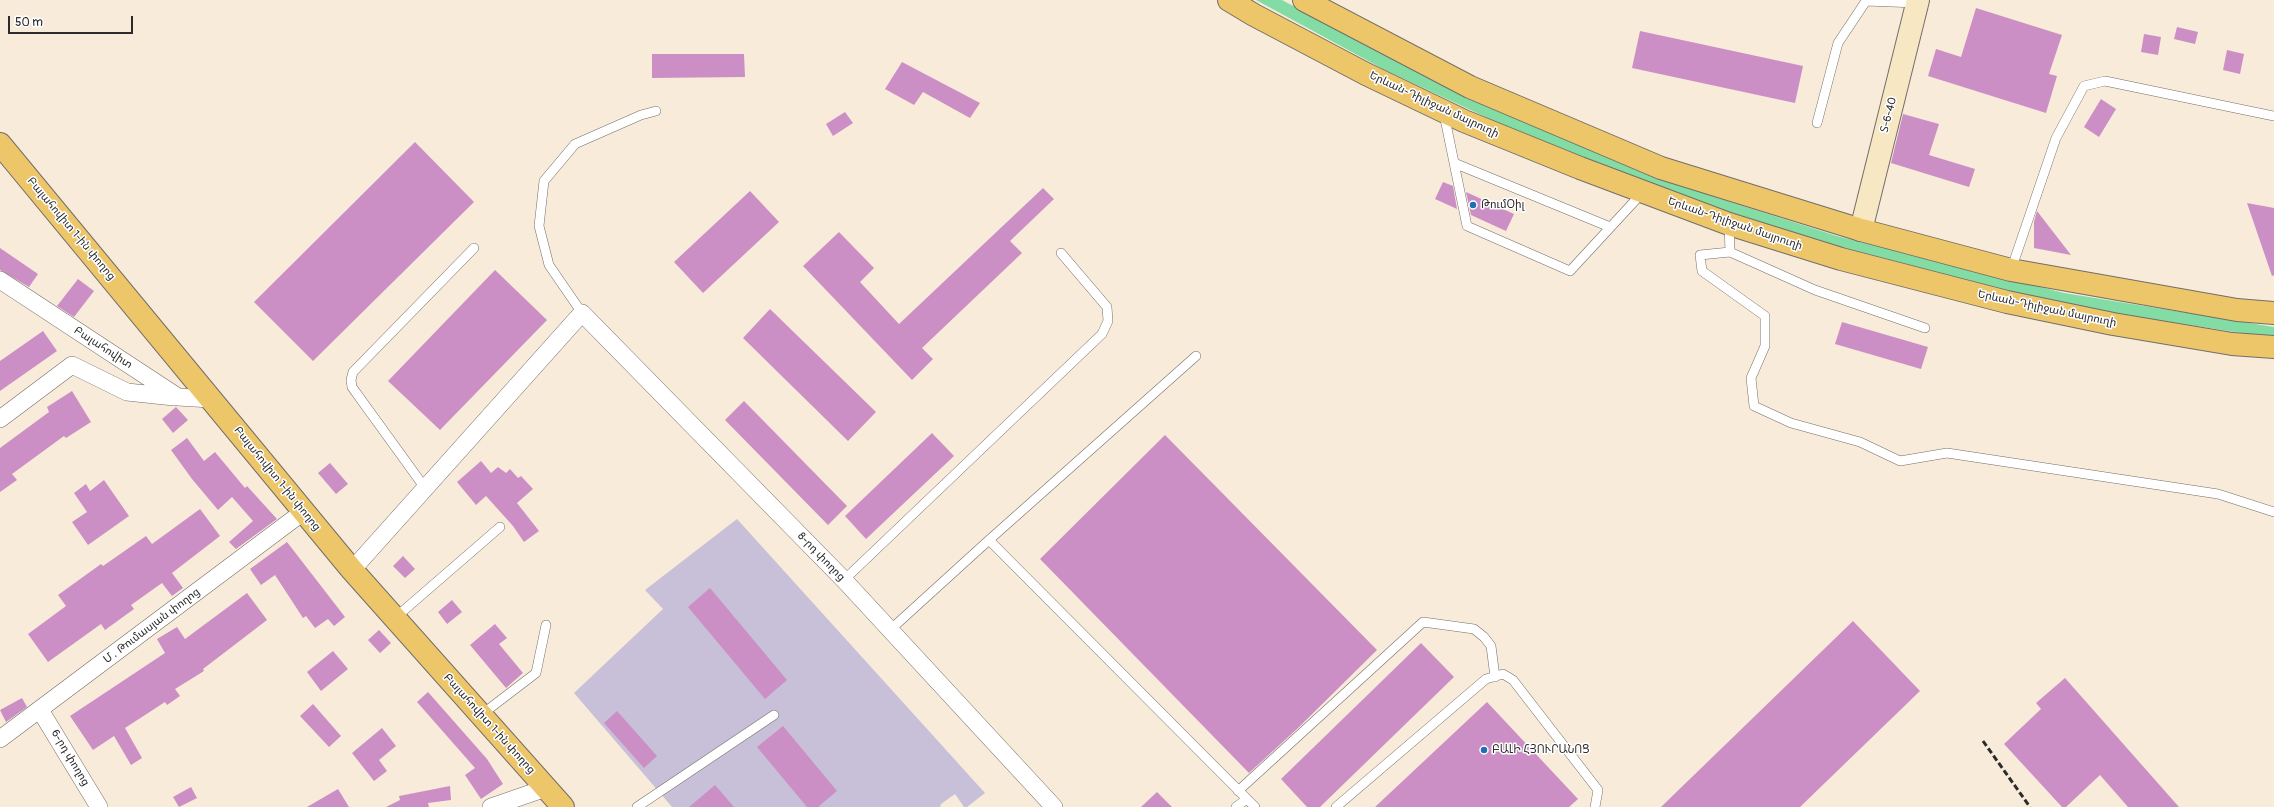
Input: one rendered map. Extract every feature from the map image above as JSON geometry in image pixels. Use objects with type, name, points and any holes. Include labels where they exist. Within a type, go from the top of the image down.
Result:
[{"type":"main road","name":"Երևան-Դիլիջան մայրուղի","points":[[1229,0],[1254,15],[1359,70],[1443,111],[1580,168],[1729,224],[1841,259],[2007,302],[2128,327],[2232,344],[2274,347]]},
{"type":"main road","points":[[1304,0],[1470,87],[1661,168],[1861,230],[2011,270],[2230,309],[2274,313]]},
{"type":"main road","name":"Բալահովիտ 1-ին փողոց","points":[[0,144],[352,570],[563,807]]},
{"type":"street","name":"Տ-6-40","points":[[1861,230],[1917,1]]},
{"type":"street","name":"Բալահովիտ","points":[[0,280],[178,397],[210,399]]},
{"type":"street","points":[[352,570],[582,313]]},
{"type":"street","name":"8-րդ փողոց","points":[[582,313],[844,580],[1054,807]]},
{"type":"street","points":[[0,420],[72,365],[127,392],[178,397]]},
{"type":"street","name":"Մ․ Թումասյան փողոց","points":[[0,739],[303,512]]},
{"type":"street","name":"6-րդ փողոց","points":[[40,710],[99,807]]},
{"type":"street","points":[[491,807],[546,788]]},
{"type":"lane","points":[[1817,123],[1838,43],[1866,1],[1917,1]]},
{"type":"lane","points":[[2011,270],[2056,138],[2084,86],[2105,81],[2274,116]]},
{"type":"lane","points":[[582,313],[549,265],[539,226],[544,181],[575,144],[641,115],[656,111]]},
{"type":"lane","points":[[1443,111],[1468,226],[1570,271],[1643,192]]},
{"type":"lane","points":[[1454,163],[1610,227]]},
{"type":"lane","points":[[1729,224],[1730,252]]},
{"type":"lane","points":[[425,488],[357,394],[351,380],[353,372],[474,248]]},
{"type":"lane","points":[[1925,328],[1815,290],[1730,252],[1700,255],[1702,271],[1765,316],[1765,346],[1751,378],[1754,406],[1791,423],[1860,442],[1900,461],[1947,453],[2218,494],[2274,512]]},
{"type":"lane","points":[[844,580],[1102,334],[1108,321],[1107,307],[1060,253]]},
{"type":"lane","points":[[890,630],[988,540],[1196,356]]},
{"type":"lane","points":[[395,618],[500,527]]},
{"type":"lane","points":[[988,540],[1238,791],[1256,807]]},
{"type":"lane","points":[[1238,791],[1423,622],[1474,629],[1484,637],[1491,646],[1495,677]]},
{"type":"lane","points":[[481,715],[536,673],[546,625]]},
{"type":"lane","points":[[1336,807],[1486,679],[1503,674],[1513,680],[1598,790],[1595,807]]},
{"type":"lane","points":[[640,806],[774,715]]},
{"type":"lane","points":[[1236,807],[1247,799]]},
{"type":"shaded area","points":[[737,519],[985,793],[967,807],[964,807],[955,794],[941,804],[940,807],[672,807],[574,693],[663,609],[645,590]]},
{"type":"green space","points":[[1256,0],[1282,0],[1433,80],[1576,143],[1715,197],[1837,236],[2064,293],[2274,327],[2274,338],[2067,306],[1897,267],[1720,213],[1550,147],[1385,70]]},
{"type":"building","points":[[1976,8],[2062,35],[2049,74],[2057,76],[2046,113],[1928,76],[1936,49],[1961,57]]},
{"type":"building","points":[[2177,27],[2198,32],[2195,44],[2174,39]]},
{"type":"building","points":[[1640,31],[1803,66],[1795,103],[1632,68]]},
{"type":"building","points":[[2144,34],[2161,37],[2158,55],[2141,52]]},
{"type":"building","points":[[2227,50],[2244,54],[2240,74],[2223,70]]},
{"type":"building","points":[[652,54],[744,54],[745,77],[652,78]]},
{"type":"building","points":[[902,62],[980,103],[970,118],[923,92],[914,105],[885,89]]},
{"type":"building","points":[[2101,99],[2116,109],[2099,137],[2084,127]]},
{"type":"building","points":[[845,112],[853,123],[833,136],[826,124]]},
{"type":"building","points":[[1903,114],[1939,124],[1929,155],[1975,169],[1969,187],[1891,163]]},
{"type":"building","points":[[415,142],[474,202],[313,361],[254,302]]},
{"type":"building","points":[[1443,182],[1453,186],[1457,209],[1435,199]]},
{"type":"building","points":[[1043,188],[1054,199],[1010,241],[1022,253],[922,348],[933,359],[912,380],[803,266],[839,232],[874,268],[860,282],[899,324]]},
{"type":"building","points":[[750,191],[779,222],[703,293],[674,262]]},
{"type":"building","points":[[1466,192],[1514,214],[1506,231],[1471,215]]},
{"type":"building","points":[[2247,203],[2274,208],[2274,275],[2272,276]]},
{"type":"building","points":[[2037,211],[2071,255],[2034,248],[2034,222]]},
{"type":"building","points":[[0,248],[38,274],[29,287],[0,270]]},
{"type":"building","points":[[495,270],[547,320],[440,430],[388,381]]},
{"type":"building","points":[[78,279],[94,291],[74,317],[57,306]]},
{"type":"building","points":[[770,309],[876,412],[848,441],[743,338]]},
{"type":"building","points":[[1842,322],[1928,347],[1921,369],[1835,344]]},
{"type":"building","points":[[43,331],[57,351],[0,391],[0,361]]},
{"type":"building","points":[[72,391],[91,422],[66,438],[64,436],[12,474],[17,480],[0,492],[0,448],[49,412],[47,407]]},
{"type":"building","points":[[744,401],[847,506],[828,525],[725,420]]},
{"type":"building","points":[[176,407],[188,420],[173,433],[162,419]]},
{"type":"building","points":[[932,433],[954,456],[866,539],[845,516]]},
{"type":"building","points":[[1165,435],[1377,650],[1298,728],[1249,773],[1040,559]]},
{"type":"building","points":[[187,438],[204,461],[215,452],[245,488],[247,486],[277,519],[236,549],[229,542],[253,521],[232,497],[218,510],[192,479],[171,450]]},
{"type":"building","points":[[481,461],[491,473],[498,467],[506,473],[510,469],[518,478],[521,476],[533,489],[517,503],[539,531],[524,542],[513,526],[486,496],[476,505],[457,482]]},
{"type":"building","points":[[330,463],[348,484],[336,494],[318,473]]},
{"type":"building","points":[[104,480],[129,516],[88,545],[72,522],[87,512],[74,493],[86,484],[90,491]]},
{"type":"building","points":[[200,509],[220,536],[172,573],[183,588],[172,596],[162,583],[131,605],[134,609],[105,630],[101,624],[48,662],[28,634],[66,606],[58,595],[101,564],[103,566],[146,536],[152,544]]},
{"type":"building","points":[[287,542],[345,617],[334,626],[328,619],[315,628],[306,616],[303,618],[275,575],[261,585],[250,569]]},
{"type":"building","points":[[403,556],[415,569],[405,578],[393,566]]},
{"type":"building","points":[[710,588],[787,680],[765,699],[688,607]]},
{"type":"building","points":[[247,593],[267,620],[203,669],[204,671],[175,689],[180,696],[167,705],[165,702],[125,728],[142,758],[131,765],[114,736],[93,750],[70,716],[165,653],[157,639],[177,627],[185,639]]},
{"type":"building","points":[[452,600],[462,612],[447,624],[438,612]]},
{"type":"building","points":[[1853,621],[1920,691],[1800,807],[1661,807]]},
{"type":"building","points":[[495,624],[507,638],[499,644],[523,673],[506,688],[470,645]]},
{"type":"building","points":[[379,630],[391,643],[380,653],[368,640]]},
{"type":"building","points":[[1421,643],[1454,677],[1320,807],[1307,807],[1281,779]]},
{"type":"building","points":[[333,651],[348,669],[321,691],[307,672]]},
{"type":"building","points":[[2065,678],[2179,807],[2128,807],[2100,775],[2066,807],[2062,807],[2004,744],[2041,709],[2036,703]]},
{"type":"building","points":[[428,692],[487,759],[503,784],[481,799],[465,775],[475,768],[417,702]]},
{"type":"building","points":[[22,698],[27,707],[6,722],[0,710]]},
{"type":"building","name":"ԲԱԼԻ ՀՅՈՒՐԱՆՈՑ","points":[[1487,702],[1578,799],[1569,807],[1375,807]]},
{"type":"building","points":[[313,704],[341,736],[329,747],[300,716]]},
{"type":"building","points":[[617,711],[657,756],[644,768],[604,723]]},
{"type":"building","points":[[783,726],[837,791],[818,807],[807,807],[757,747]]},
{"type":"building","points":[[382,728],[396,746],[379,760],[387,771],[374,781],[352,753]]},
{"type":"building","points":[[715,785],[734,807],[689,807]]},
{"type":"building","points":[[450,786],[451,800],[428,803],[429,807],[386,807],[400,800],[399,796]]},
{"type":"building","points":[[191,787],[197,798],[179,807],[173,797]]},
{"type":"building","points":[[338,789],[349,807],[307,807]]},
{"type":"building","points":[[1157,792],[1172,807],[1141,807]]},
{"type":"railway","points":[[1983,741],[2030,807]]},
{"type":"place","name":"ԹումՕիլ","points":[[1473,205]]},
{"type":"place","name":"ԲԱԼԻ ՀՅՈՒՐԱՆՈՑ","points":[[1484,750]]}]
